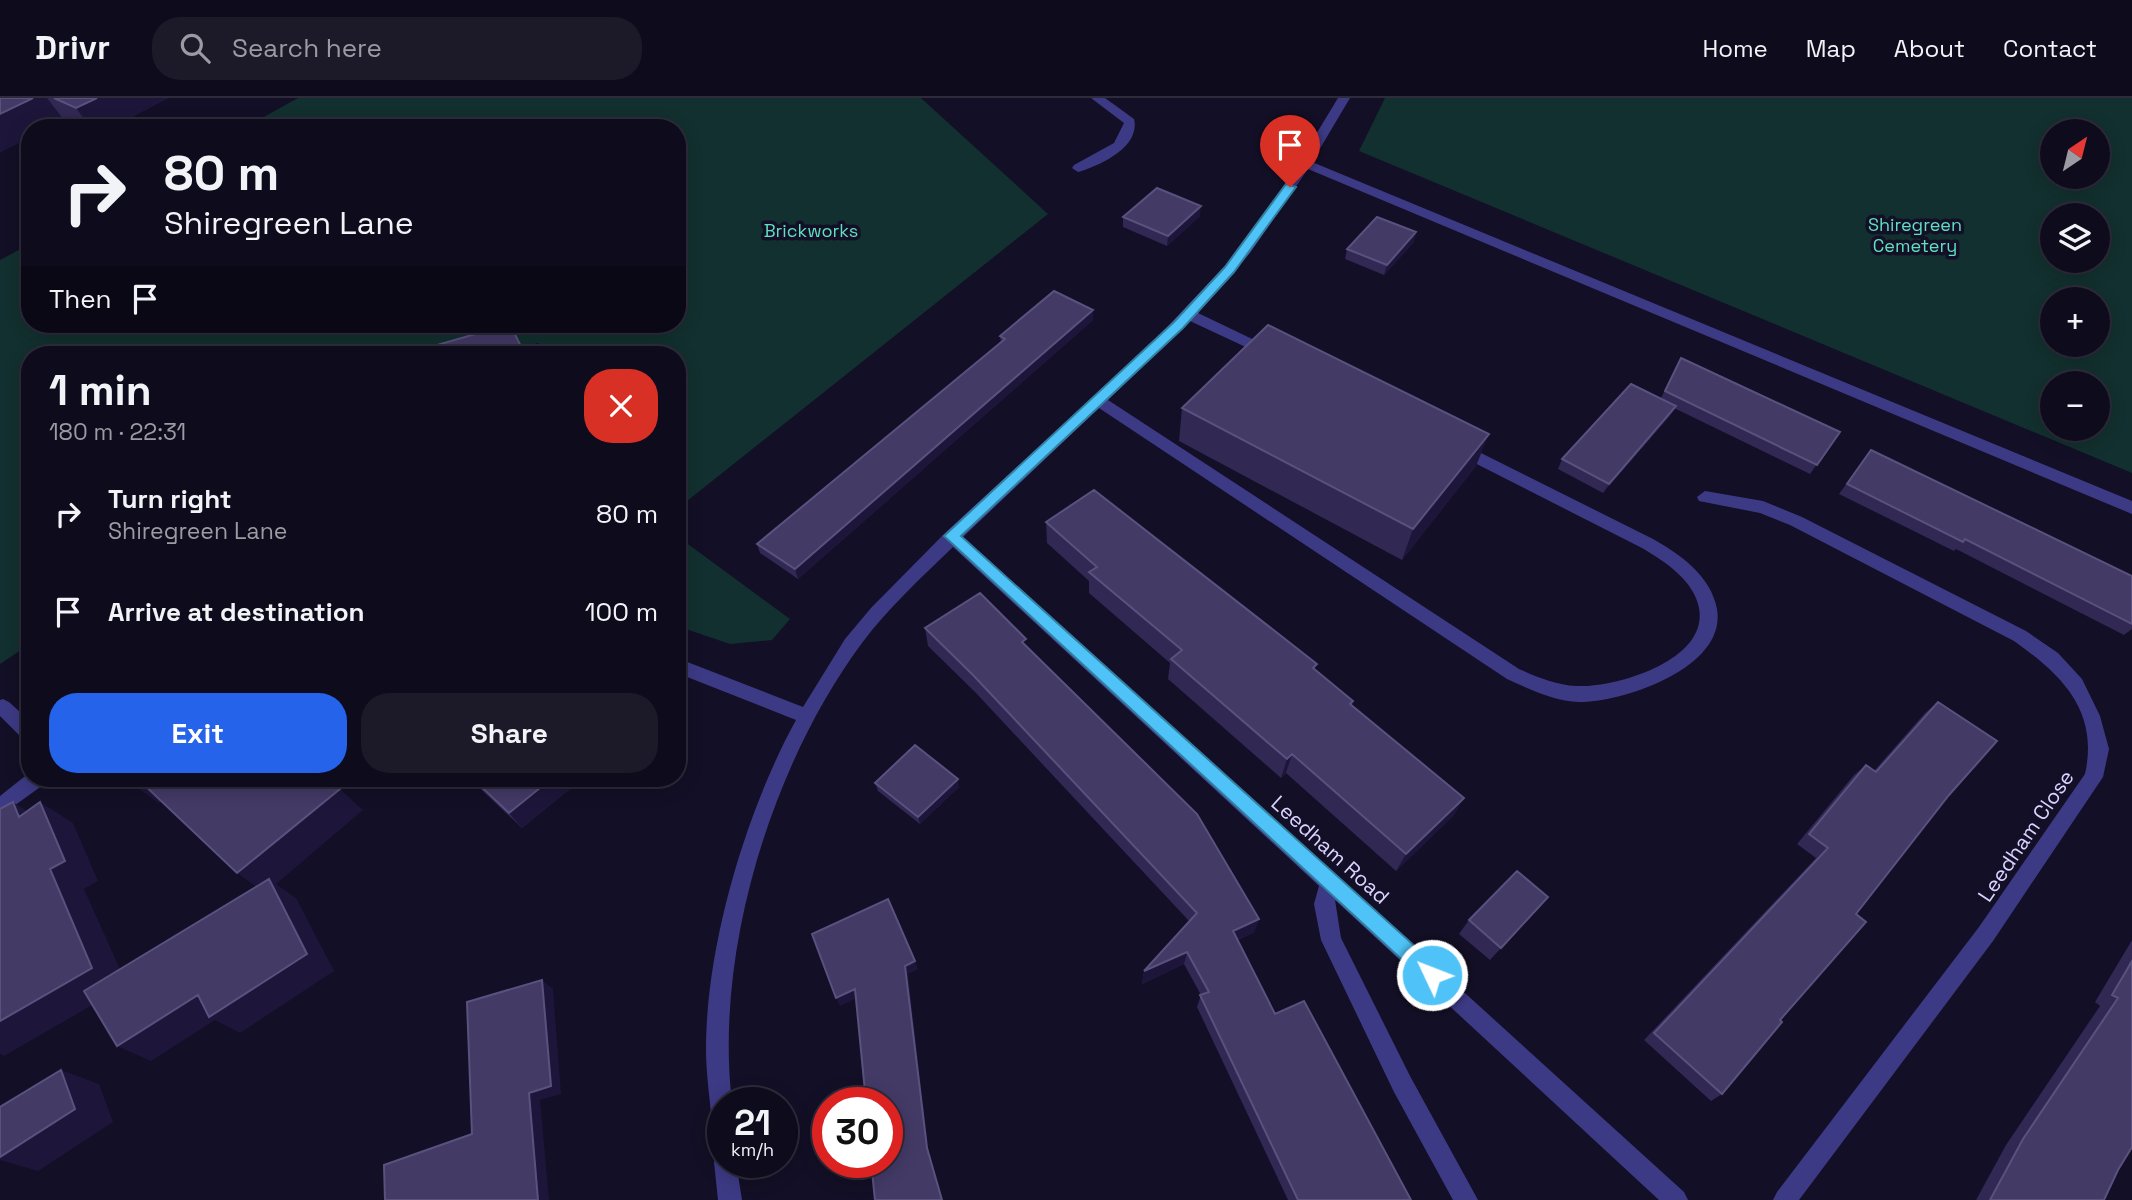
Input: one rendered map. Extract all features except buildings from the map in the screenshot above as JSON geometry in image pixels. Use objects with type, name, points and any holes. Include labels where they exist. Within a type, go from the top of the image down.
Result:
[{"type":"street","points":[[1078,168],[1120,146],[1130,134],[1130,122],[1097,98]]},
{"type":"street","points":[[720,1087],[717,1039],[731,933],[751,851],[776,778],[806,716],[852,641],[952,536],[1188,314],[1230,270],[1306,164],[1344,98]]},
{"type":"street","points":[[1306,164],[2132,508]]},
{"type":"street","points":[[1188,314],[1288,362]]},
{"type":"street","points":[[1098,400],[1513,674],[1551,690],[1580,694],[1635,687],[1665,674],[1698,644],[1708,622],[1709,604],[1696,583],[1661,552],[1437,437]]},
{"type":"street","name":"Leedham Close","points":[[1705,497],[1763,507],[1796,521],[2020,636],[2052,658],[2076,684],[2091,716],[2100,749],[2094,777],[1986,934],[1785,1200]]},
{"type":"street","name":"Leedham Road","points":[[952,536],[1676,1200]]},
{"type":"street","points":[[686,669],[806,716]]},
{"type":"street","points":[[3,708],[21,725]]},
{"type":"street","points":[[0,807],[26,787]]},
{"type":"street","points":[[1331,881],[1324,904],[1331,940],[1402,1084],[1466,1200]]},
{"type":"street","points":[[727,1178],[730,1200]]},
{"type":"green space","name":"Brickworks","points":[[298,98],[921,98],[1048,214],[686,502],[686,346],[540,346],[538,343],[527,346],[21,346],[21,650],[0,664],[0,260],[21,249],[21,333],[686,333],[686,119],[260,119]]},
{"type":"green space","name":"Shiregreen Cemetery","points":[[1385,98],[2132,98],[2132,473],[2055,441],[2110,441],[2110,371],[2040,371],[2040,435],[1359,151]]},
{"type":"green space","points":[[686,543],[790,619],[772,640],[730,644],[686,629]]},
{"type":"route","points":[[1290,187],[1230,270],[1178,325],[952,536],[1432,975]]}]
